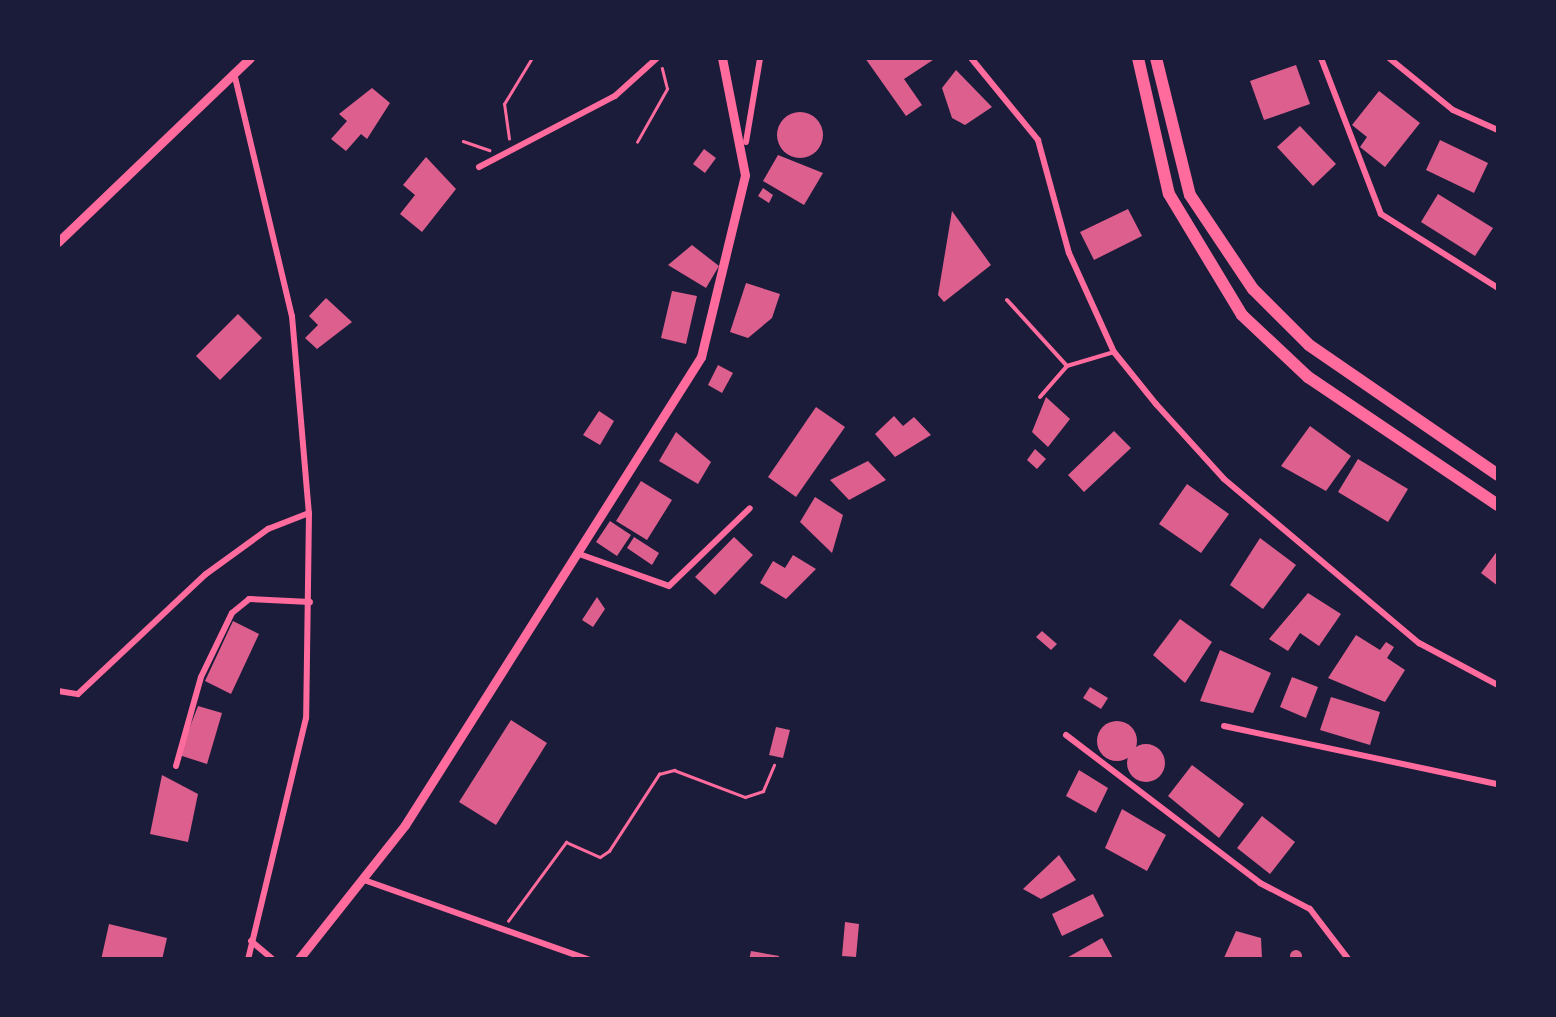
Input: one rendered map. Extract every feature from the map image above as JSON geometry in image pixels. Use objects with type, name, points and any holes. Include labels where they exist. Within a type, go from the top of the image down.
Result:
[{"type":"highway","points":[[1138,58],[1169,194],[1242,315],[1308,377],[1498,505]]},
{"type":"highway","points":[[1156,58],[1190,195],[1253,290],[1310,344],[1498,475]]},
{"type":"street","points":[[58,242],[250,58]]},
{"type":"street","points":[[478,166],[616,96],[658,58]]},
{"type":"street","points":[[722,58],[746,142]]},
{"type":"street","points":[[298,960],[364,880],[582,556],[701,357],[741,220],[746,142],[760,58]]},
{"type":"street","points":[[971,58],[1038,140],[1068,253],[1114,352],[1224,479],[1419,643],[1496,686]]},
{"type":"street","points":[[1322,58],[1381,214],[1498,288]]},
{"type":"street","points":[[1390,58],[1453,110],[1498,130]]},
{"type":"street","points":[[234,73],[292,316],[310,514],[310,602],[300,753],[248,960]]},
{"type":"street","points":[[582,556],[669,586],[750,508]]},
{"type":"street","points":[[58,691],[78,694],[206,574],[268,528],[310,514]]},
{"type":"street","points":[[176,766],[200,677],[232,613],[249,598],[310,602]]},
{"type":"street","points":[[1224,726],[1498,784]]},
{"type":"street","points":[[1066,735],[1260,883],[1310,909],[1350,960]]},
{"type":"street","points":[[364,880],[590,960]]},
{"type":"street","points":[[250,940],[274,960]]},
{"type":"lane","points":[[1008,300],[1067,366]]},
{"type":"lane","points":[[1040,396],[1067,366],[1114,352]]},
{"type":"path","points":[[518,146],[500,118],[532,58]]},
{"type":"path","points":[[637,142],[667,89],[658,58]]},
{"type":"path","points":[[463,141],[498,157]]},
{"type":"path","points":[[503,928],[566,842],[600,857],[609,851],[658,774],[674,770],[745,798],[764,791],[774,766]]},
{"type":"building","points":[[865,58],[936,58],[904,79],[922,105],[906,116]]},
{"type":"building","points":[[1296,65],[1310,104],[1264,120],[1250,81]]},
{"type":"building","points":[[956,70],[992,107],[965,125],[952,118],[942,88]]},
{"type":"building","points":[[372,88],[390,103],[367,139],[361,134],[346,151],[331,139],[347,121],[339,114]]},
{"type":"building","points":[[1379,91],[1420,123],[1385,167],[1360,147],[1367,137],[1352,125]]},
{"type":"building","points":[[800,112],[816,119],[823,135],[816,151],[800,158],[784,151],[777,135],[784,119]]},
{"type":"building","points":[[1300,126],[1336,164],[1313,186],[1277,147]]},
{"type":"building","points":[[1440,140],[1488,163],[1474,193],[1426,170]]},
{"type":"building","points":[[704,149],[716,158],[705,173],[693,164]]},
{"type":"building","points":[[778,155],[823,173],[804,205],[763,181]]},
{"type":"building","points":[[426,157],[456,189],[422,232],[400,214],[415,195],[403,185]]},
{"type":"building","points":[[763,188],[773,195],[769,203],[758,196]]},
{"type":"building","points":[[1438,194],[1493,228],[1475,256],[1421,222]]},
{"type":"building","points":[[1128,209],[1142,236],[1094,260],[1080,232]]},
{"type":"building","points":[[952,211],[991,265],[944,302],[938,295]]},
{"type":"building","points":[[692,245],[719,266],[706,288],[668,265]]},
{"type":"building","points":[[746,283],[780,294],[772,318],[748,338],[730,332]]},
{"type":"building","points":[[672,291],[697,296],[686,344],[661,338]]},
{"type":"building","points":[[326,298],[352,322],[317,349],[305,338],[318,325],[309,316]]},
{"type":"building","points":[[238,314],[262,338],[220,380],[196,356]]},
{"type":"building","points":[[718,365],[733,373],[722,393],[708,385]]},
{"type":"building","points":[[1046,397],[1070,419],[1048,447],[1032,432]]},
{"type":"building","points":[[816,407],[845,427],[796,497],[768,477]]},
{"type":"building","points":[[599,411],[614,421],[600,445],[583,435]]},
{"type":"building","points":[[894,416],[903,426],[914,417],[931,435],[895,457],[875,434]]},
{"type":"building","points":[[1310,426],[1351,456],[1326,491],[1281,466]]},
{"type":"building","points":[[1114,431],[1131,448],[1084,492],[1068,475]]},
{"type":"building","points":[[676,432],[711,462],[698,484],[659,461]]},
{"type":"building","points":[[1035,449],[1046,459],[1037,469],[1027,460]]},
{"type":"building","points":[[1358,459],[1408,489],[1388,522],[1338,492]]},
{"type":"building","points":[[868,461],[886,480],[849,500],[830,480]]},
{"type":"building","points":[[641,481],[672,500],[647,540],[616,521]]},
{"type":"building","points":[[1187,484],[1229,514],[1201,553],[1159,524]]},
{"type":"building","points":[[815,497],[843,515],[832,553],[800,522]]},
{"type":"building","points":[[610,521],[631,535],[617,556],[596,542]]},
{"type":"building","points":[[634,537],[659,553],[652,565],[627,548]]},
{"type":"building","points":[[734,537],[753,555],[715,595],[695,577]]},
{"type":"building","points":[[1260,538],[1296,565],[1263,609],[1230,585]]},
{"type":"building","points":[[1498,550],[1498,586],[1481,573]]},
{"type":"building","points":[[793,555],[816,569],[786,599],[760,583],[773,561],[785,568]]},
{"type":"building","points":[[1308,593],[1341,614],[1319,646],[1300,633],[1288,651],[1269,639]]},
{"type":"building","points":[[597,597],[605,609],[593,627],[582,620]]},
{"type":"building","points":[[1180,619],[1212,642],[1185,683],[1153,655]]},
{"type":"building","points":[[233,621],[259,634],[231,694],[205,681]]},
{"type":"building","points":[[1042,631],[1057,644],[1051,650],[1036,637]]},
{"type":"building","points":[[1356,635],[1380,650],[1386,642],[1394,647],[1387,658],[1405,670],[1385,702],[1328,678]]},
{"type":"building","points":[[1220,650],[1271,673],[1253,713],[1200,701]]},
{"type":"building","points":[[1292,677],[1318,687],[1306,718],[1280,707]]},
{"type":"building","points":[[1090,687],[1108,698],[1101,709],[1083,698]]},
{"type":"building","points":[[1331,697],[1380,712],[1370,745],[1320,730]]},
{"type":"building","points":[[198,706],[222,713],[207,764],[179,755]]},
{"type":"building","points":[[511,720],[547,743],[496,825],[459,802]]},
{"type":"building","points":[[1117,721],[1131,727],[1137,741],[1131,755],[1117,761],[1103,755],[1097,741],[1103,727]]},
{"type":"building","points":[[776,727],[790,730],[783,758],[769,755]]},
{"type":"building","points":[[1146,744],[1160,749],[1165,763],[1160,777],[1146,782],[1132,777],[1127,763],[1132,749]]},
{"type":"building","points":[[1192,765],[1244,804],[1219,838],[1168,796]]},
{"type":"building","points":[[1079,770],[1108,788],[1096,813],[1066,796]]},
{"type":"building","points":[[162,775],[198,794],[188,842],[150,834]]},
{"type":"building","points":[[1122,809],[1166,835],[1147,871],[1105,848]]},
{"type":"building","points":[[1262,816],[1295,842],[1270,874],[1237,848]]},
{"type":"building","points":[[1059,855],[1076,880],[1041,899],[1023,889]]},
{"type":"building","points":[[1093,894],[1104,916],[1062,936],[1052,914]]},
{"type":"building","points":[[845,922],[859,924],[856,957],[842,956]]},
{"type":"building","points":[[109,924],[167,938],[162,960],[101,960]]},
{"type":"building","points":[[1236,931],[1261,938],[1262,959],[1223,960]]},
{"type":"building","points":[[1102,938],[1114,960],[1063,960]]},
{"type":"building","points":[[751,951],[779,956],[779,960],[749,960]]},
{"type":"building","points":[[1291,951],[1301,951],[1301,961],[1291,961]]}]
